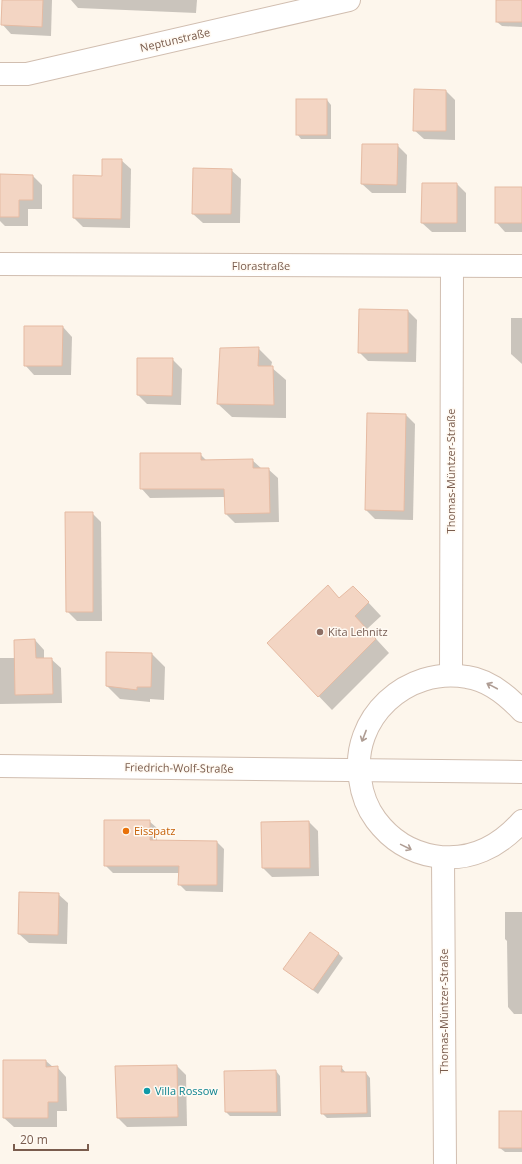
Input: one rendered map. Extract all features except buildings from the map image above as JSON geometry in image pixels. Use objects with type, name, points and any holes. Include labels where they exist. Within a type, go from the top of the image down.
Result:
[{"type":"street","name":"Neptunstraße","points":[[0,74],[27,74],[349,0]]},
{"type":"street","name":"Florastraße","points":[[0,264],[522,266]]},
{"type":"street","name":"Thomas-Müntzer-Straße","points":[[451,675],[452,266]]},
{"type":"street","points":[[522,711],[513,701],[489,684],[468,677],[451,675],[426,678],[403,687],[384,703],[369,722],[360,746],[358,770],[362,794],[371,814],[384,831],[402,845],[422,854],[443,858],[468,856],[491,848],[511,834],[522,821]]},
{"type":"street","name":"Friedrich-Wolf-Straße","points":[[0,766],[522,772]]},
{"type":"street","name":"Thomas-Müntzer-Straße","points":[[443,858],[445,1164]]},
{"type":"place","name":"Kita Lehnitz","points":[[320,632]]},
{"type":"place","name":"Eisspatz","points":[[126,831]]},
{"type":"place","name":"Villa Rossow","points":[[147,1091]]}]
